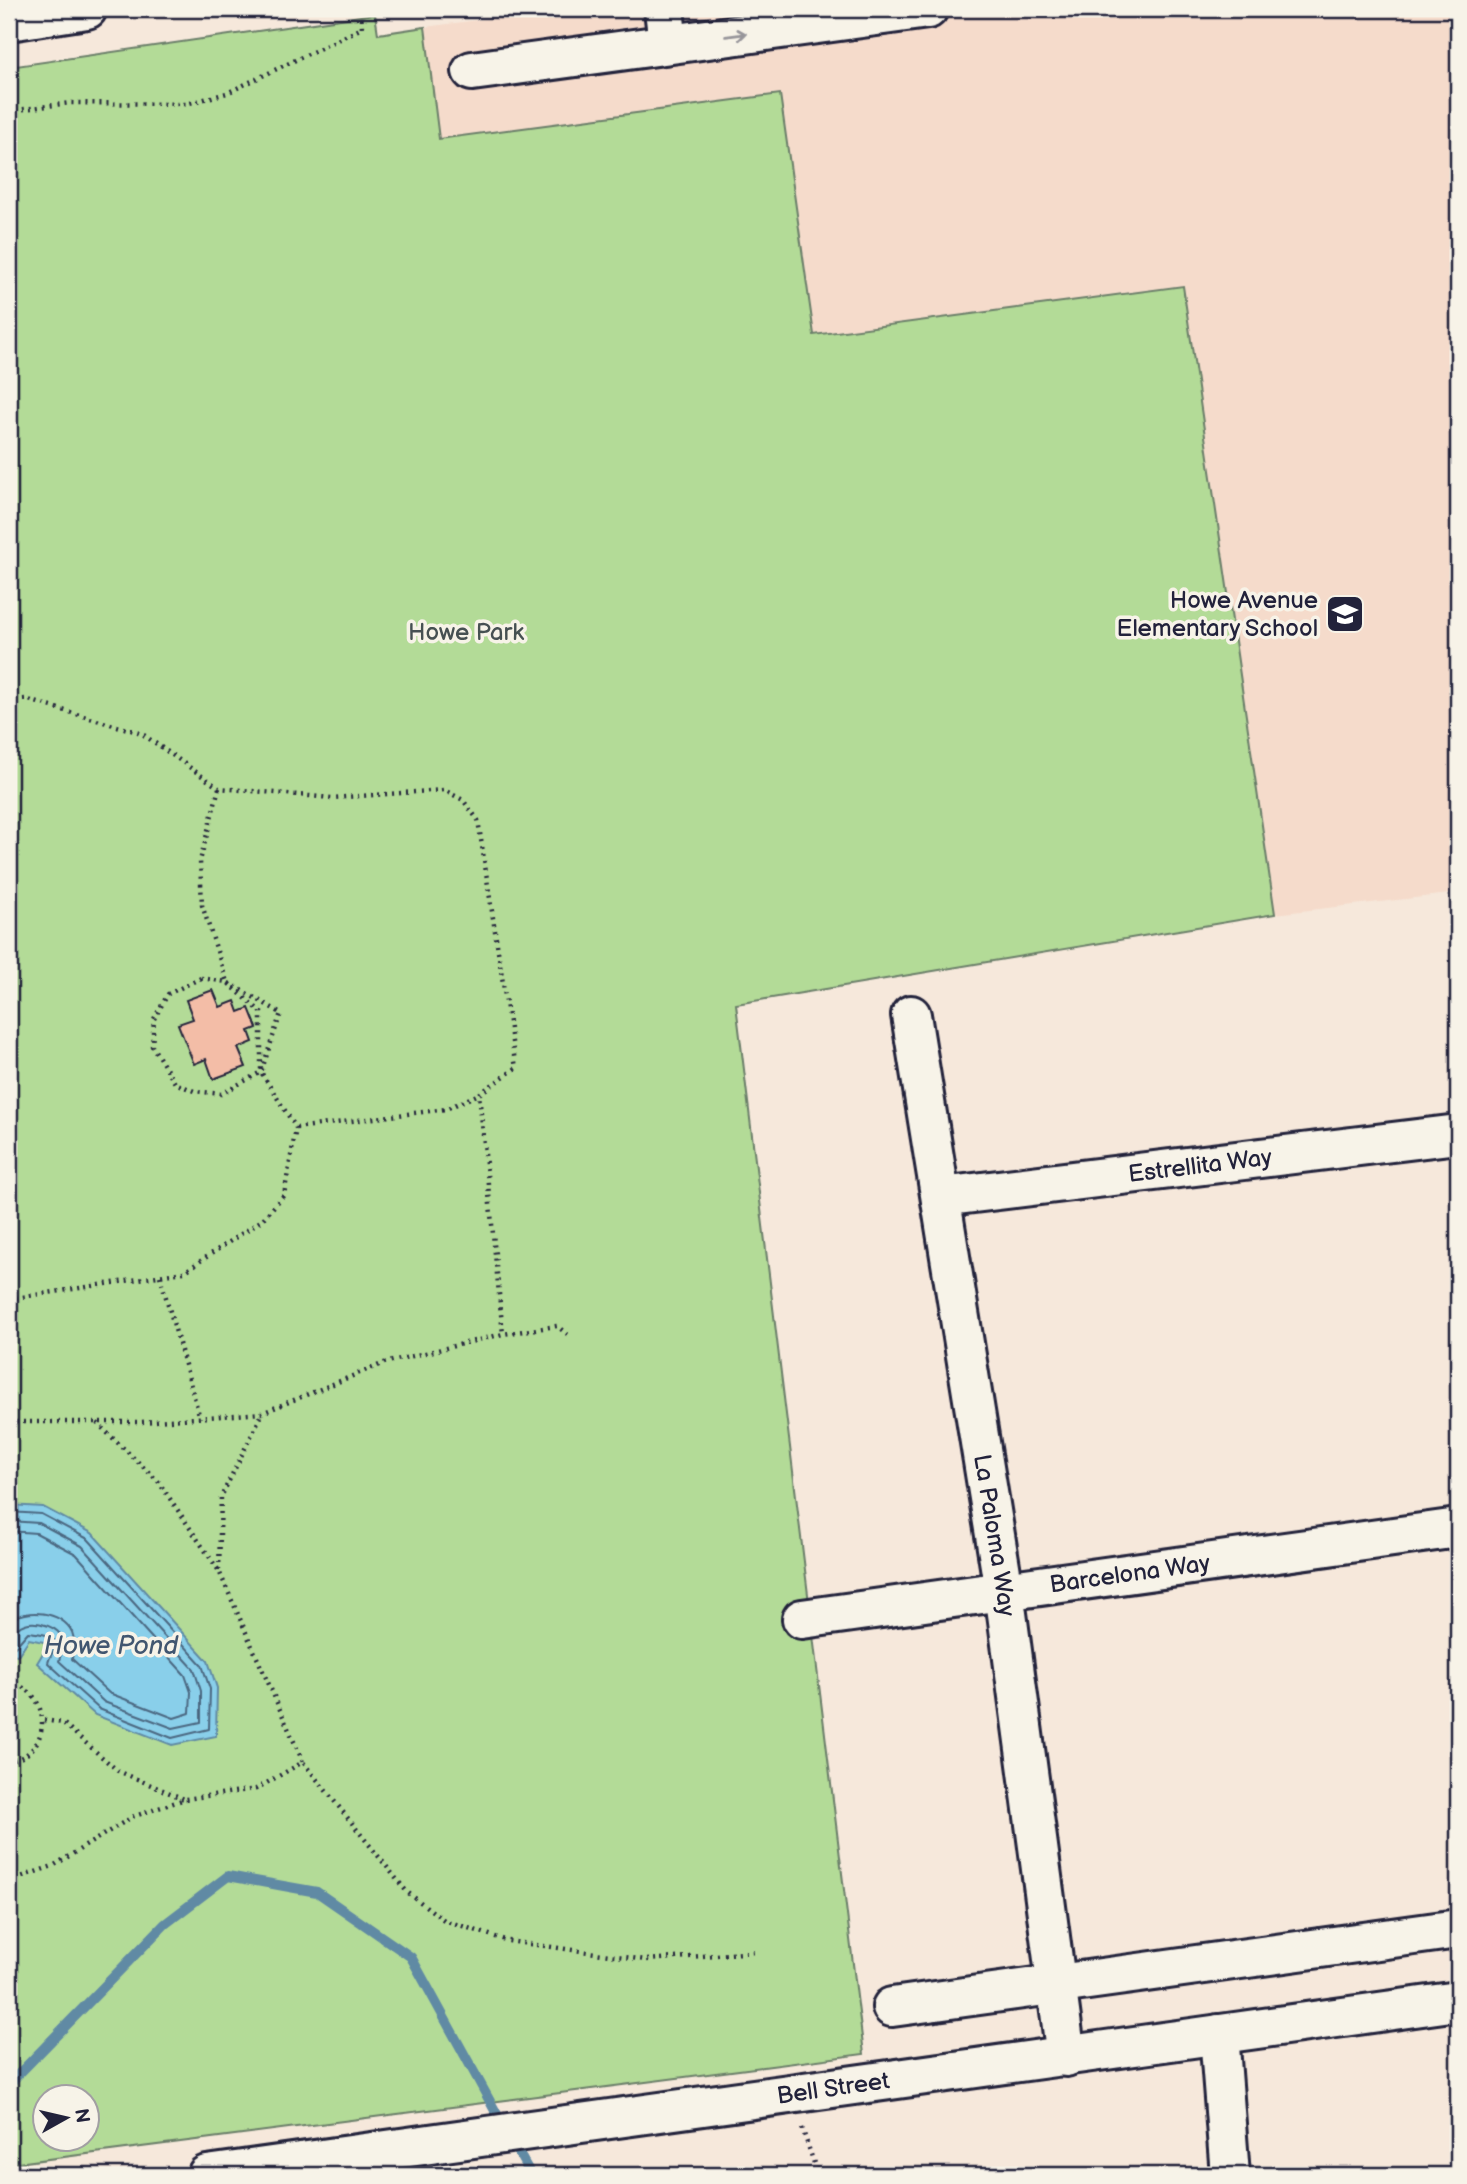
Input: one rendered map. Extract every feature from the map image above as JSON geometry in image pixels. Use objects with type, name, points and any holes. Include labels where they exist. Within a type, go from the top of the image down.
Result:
[{"type":"street","points":[[9,21],[87,9]]},
{"type":"street","points":[[472,71],[666,27],[928,9]]},
{"type":"street","name":"La Paloma Way","points":[[911,1015],[1004,1591],[1066,2057]]},
{"type":"street","name":"Estrellita Way","points":[[941,1197],[1458,1134]]},
{"type":"street","name":"Barcelona Way","points":[[802,1619],[1458,1528]]},
{"type":"street","points":[[892,2007],[1458,1929]]},
{"type":"street","name":"Bell Street","points":[[207,2175],[376,2164],[463,2140],[1458,2001]]},
{"type":"street","points":[[1219,2034],[1230,2175]]},
{"type":"path","points":[[9,111],[70,103],[186,104],[227,93],[362,28],[361,9]]},
{"type":"path","points":[[9,700],[25,699],[141,733],[219,788],[332,798],[444,790],[463,800],[478,820],[516,1069],[480,1094],[446,1109],[296,1128]]},
{"type":"path","points":[[9,1298],[184,1272],[262,1220],[284,1195],[296,1128],[261,1072],[261,1012],[227,982],[202,905],[200,861],[219,788]]},
{"type":"path","points":[[201,978],[227,982],[281,1013],[261,1072],[221,1094],[194,1091],[175,1083],[152,1046],[154,1019],[168,994],[201,978]]},
{"type":"path","points":[[480,1094],[503,1334]]},
{"type":"path","points":[[160,1276],[200,1418]]},
{"type":"path","points":[[9,1422],[142,1422],[262,1413],[384,1363],[503,1334],[557,1326],[571,1336]]},
{"type":"path","points":[[219,1571],[221,1497],[262,1413]]},
{"type":"path","points":[[96,1422],[158,1481],[219,1571],[303,1762],[407,1892],[444,1920],[508,1941],[646,1960],[757,1952]]},
{"type":"path","points":[[9,1683],[25,1688],[35,1698],[44,1720],[35,1746],[25,1755],[9,1761]]},
{"type":"path","points":[[44,1720],[63,1723],[118,1770],[185,1799]]},
{"type":"path","points":[[9,1881],[53,1866],[132,1817],[185,1799],[256,1789],[303,1762]]},
{"type":"path","points":[[790,2094],[818,2175]]},
{"type":"shaded area","name":"Howe Avenue Elementary School","points":[[562,9],[1458,9],[1458,893],[1275,914],[1183,286],[814,335],[780,94],[439,140],[425,27]]},
{"type":"green space","name":"Howe Park","points":[[375,14],[378,34],[425,27],[439,139],[780,94],[814,335],[1183,286],[1275,914],[736,1004],[864,2054],[9,2164],[9,67]]},
{"type":"water","name":"Howe Pond","points":[[9,1505],[43,1507],[92,1533],[208,1661],[217,1688],[216,1736],[172,1745],[95,1715],[37,1663],[49,1643],[29,1639],[18,1655],[9,1654]]},
{"type":"building","points":[[213,990],[220,1007],[235,1001],[239,1012],[249,1008],[257,1028],[249,1031],[253,1042],[238,1048],[246,1067],[213,1079],[206,1059],[194,1064],[178,1024],[193,1019],[186,1000]]},
{"type":"waterway","points":[[9,2084],[165,1924],[228,1876],[317,1892],[411,1957],[504,2127]]},
{"type":"waterway","points":[[512,2141],[531,2175]]},
{"type":"place","name":"Howe Avenue Elementary School","points":[[1345,614]]}]
